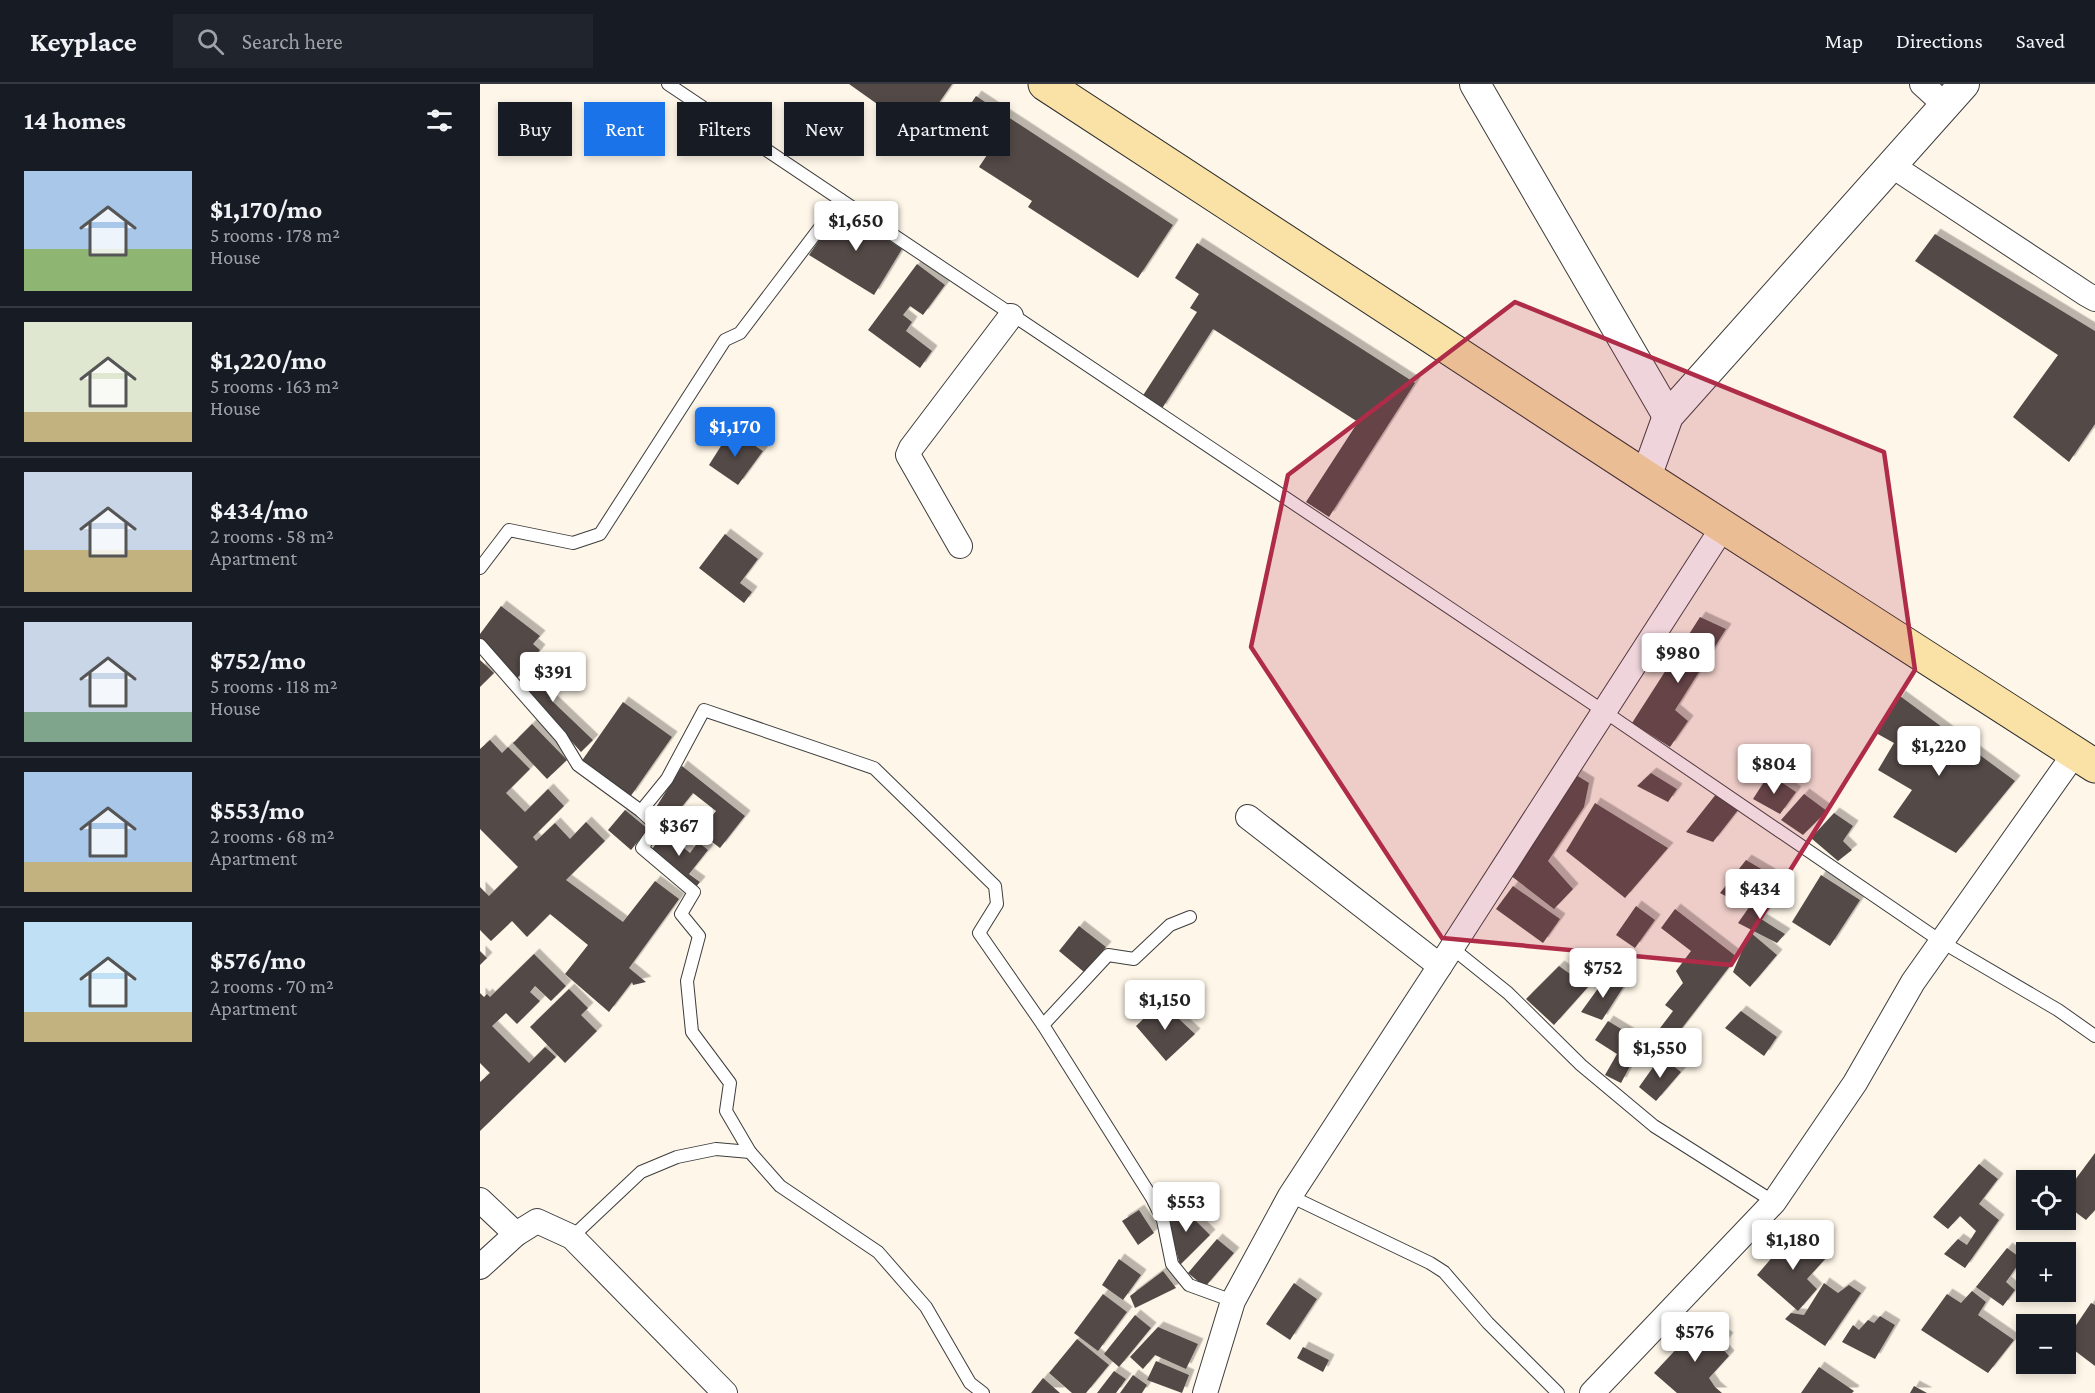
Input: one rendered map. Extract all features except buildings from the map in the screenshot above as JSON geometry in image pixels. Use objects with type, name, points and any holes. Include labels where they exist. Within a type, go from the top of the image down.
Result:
[{"type":"main road","points":[[1045,84],[1723,527],[2085,759]]},
{"type":"street","points":[[1475,84],[1668,416]]},
{"type":"street","points":[[1646,477],[1668,416],[1954,95],[1922,84]]},
{"type":"street","points":[[1891,165],[2095,299]]},
{"type":"street","points":[[960,546],[908,455],[1011,315]]},
{"type":"street","points":[[1205,1393],[1233,1301],[1290,1196],[1723,527]]},
{"type":"street","points":[[1592,1393],[1774,1202],[1855,1083],[1913,982],[2085,759]]},
{"type":"street","points":[[1248,817],[1446,957]]},
{"type":"street","points":[[480,1200],[516,1234]]},
{"type":"street","points":[[480,1267],[516,1234],[537,1221],[572,1237],[725,1393]]},
{"type":"lane","points":[[668,84],[1605,712],[1942,942],[2058,1010],[2095,1036]]},
{"type":"lane","points":[[480,568],[509,530],[573,543],[600,534],[725,340],[740,333],[841,200]]},
{"type":"lane","points":[[480,645],[561,737],[578,765],[657,826],[642,848],[694,892],[681,914],[699,936],[687,981],[692,1032],[730,1083],[726,1111],[750,1152],[780,1186],[878,1252],[926,1307],[970,1383],[983,1393]]},
{"type":"lane","points":[[641,812],[667,778],[704,710],[874,768],[995,886],[997,904],[979,933],[1043,1025],[1152,1198],[1163,1220],[1172,1264],[1189,1285],[1233,1301]]},
{"type":"lane","points":[[1043,1025],[1108,955],[1134,958],[1170,925],[1190,917]]},
{"type":"lane","points":[[1446,957],[1508,993],[1581,1065],[1654,1126],[1774,1202]]},
{"type":"lane","points":[[572,1237],[641,1172],[676,1157],[716,1149],[750,1152]]},
{"type":"lane","points":[[1290,1196],[1430,1263],[1444,1272],[1488,1323],[1558,1393]]},
{"type":"highlighted area","points":[[1515,302],[1884,452],[1915,670],[1731,965],[1442,938],[1251,647],[1288,475]]}]
